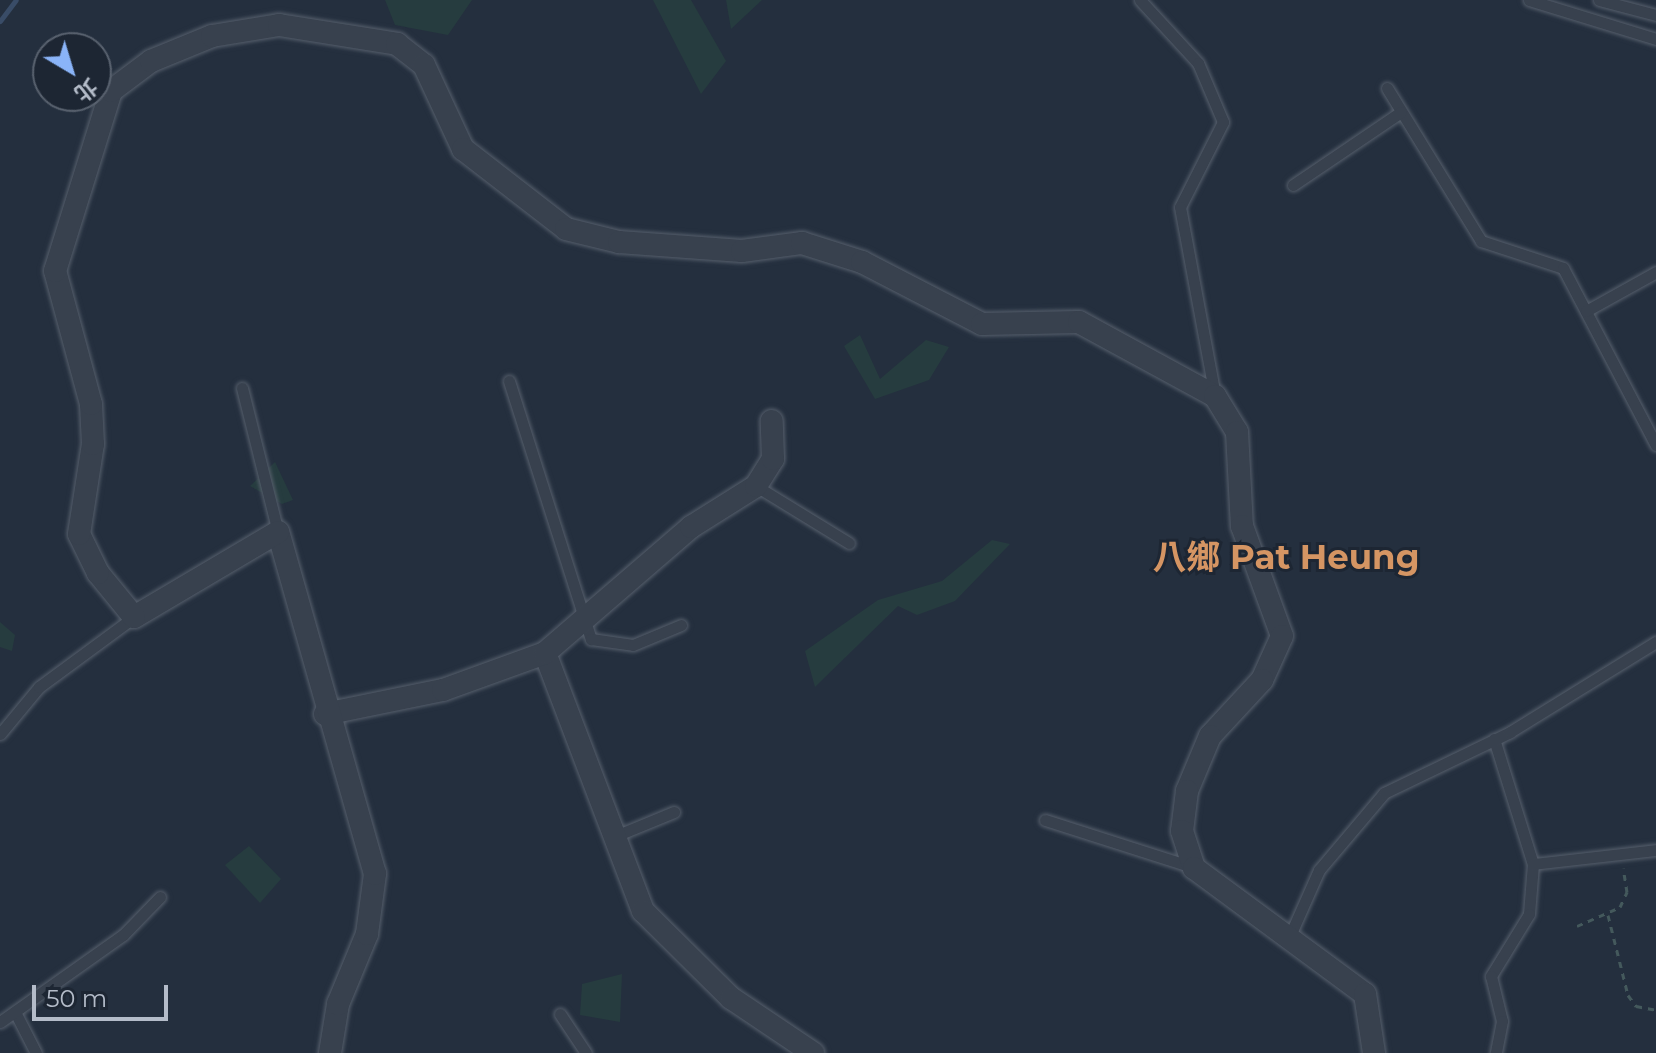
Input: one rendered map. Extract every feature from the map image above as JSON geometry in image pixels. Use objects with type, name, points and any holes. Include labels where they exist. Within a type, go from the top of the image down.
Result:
[{"type":"street","points":[[330,1053],[338,1004],[376,898],[370,844],[325,714],[278,532],[134,617],[98,573],[79,534],[92,457],[91,404],[55,271],[111,91],[151,61],[237,29],[279,25],[397,44],[424,65],[453,136],[483,171],[566,229],[619,242],[742,251],[802,243],[862,262],[982,324],[1079,322],[1215,396],[1237,432],[1242,526],[1282,636],[1262,680],[1210,736],[1187,791],[1182,831],[1194,868],[1288,940],[1341,969],[1365,994],[1374,1053]]},
{"type":"street","points":[[325,714],[443,690],[545,653],[583,626],[691,527],[756,486],[773,459],[772,421]]},
{"type":"street","points":[[545,653],[632,892],[681,957],[813,1053]]},
{"type":"lane","points":[[1140,0],[1198,63],[1223,122],[1180,207],[1215,396]]},
{"type":"lane","points":[[1529,0],[1656,39]]},
{"type":"lane","points":[[1599,0],[1656,15]]},
{"type":"lane","points":[[1387,88],[1481,241],[1563,268],[1656,445]]},
{"type":"lane","points":[[1293,185],[1401,112]]},
{"type":"lane","points":[[1586,311],[1656,272]]},
{"type":"lane","points":[[509,381],[583,626],[591,639],[615,647],[681,625]]},
{"type":"lane","points":[[242,388],[278,532]]},
{"type":"lane","points":[[756,486],[849,543]]},
{"type":"lane","points":[[0,734],[39,687],[134,617]]},
{"type":"lane","points":[[1288,940],[1319,870],[1364,810],[1409,777],[1494,739],[1656,642]]},
{"type":"lane","points":[[1494,739],[1533,864],[1529,914],[1491,976],[1502,1021],[1496,1053]]},
{"type":"lane","points":[[613,837],[674,812]]},
{"type":"lane","points":[[1045,820],[1194,868]]},
{"type":"lane","points":[[1533,864],[1656,850]]},
{"type":"lane","points":[[0,1022],[123,935],[160,897]]},
{"type":"lane","points":[[15,1012],[36,1053]]},
{"type":"lane","points":[[560,1014],[586,1053]]},
{"type":"path","points":[[1577,926],[1608,915],[1627,892],[1621,854]]},
{"type":"path","points":[[1608,915],[1628,995],[1636,1006],[1656,1010]]},
{"type":"green space","points":[[385,0],[472,0],[448,35],[395,25]]},
{"type":"green space","points":[[653,0],[691,0],[726,61],[701,94]]},
{"type":"green space","points":[[726,0],[762,0],[731,29]]},
{"type":"green space","points":[[860,335],[880,379],[926,340],[949,347],[929,380],[875,399],[844,346]]},
{"type":"green space","points":[[275,462],[293,500],[282,504],[250,486]]},
{"type":"green space","points":[[992,540],[1010,544],[955,601],[917,615],[898,606],[815,687],[805,651],[878,600],[942,581]]},
{"type":"green space","points":[[0,622],[15,635],[12,651],[0,647]]},
{"type":"green space","points":[[249,846],[281,879],[260,903],[225,865]]},
{"type":"green space","points":[[622,974],[620,1022],[580,1015],[582,984]]},
{"type":"waterway","points":[[0,21],[16,0]]},
{"type":"district","name":"八鄉 Pat Heung","points":[[1286,558]]}]
